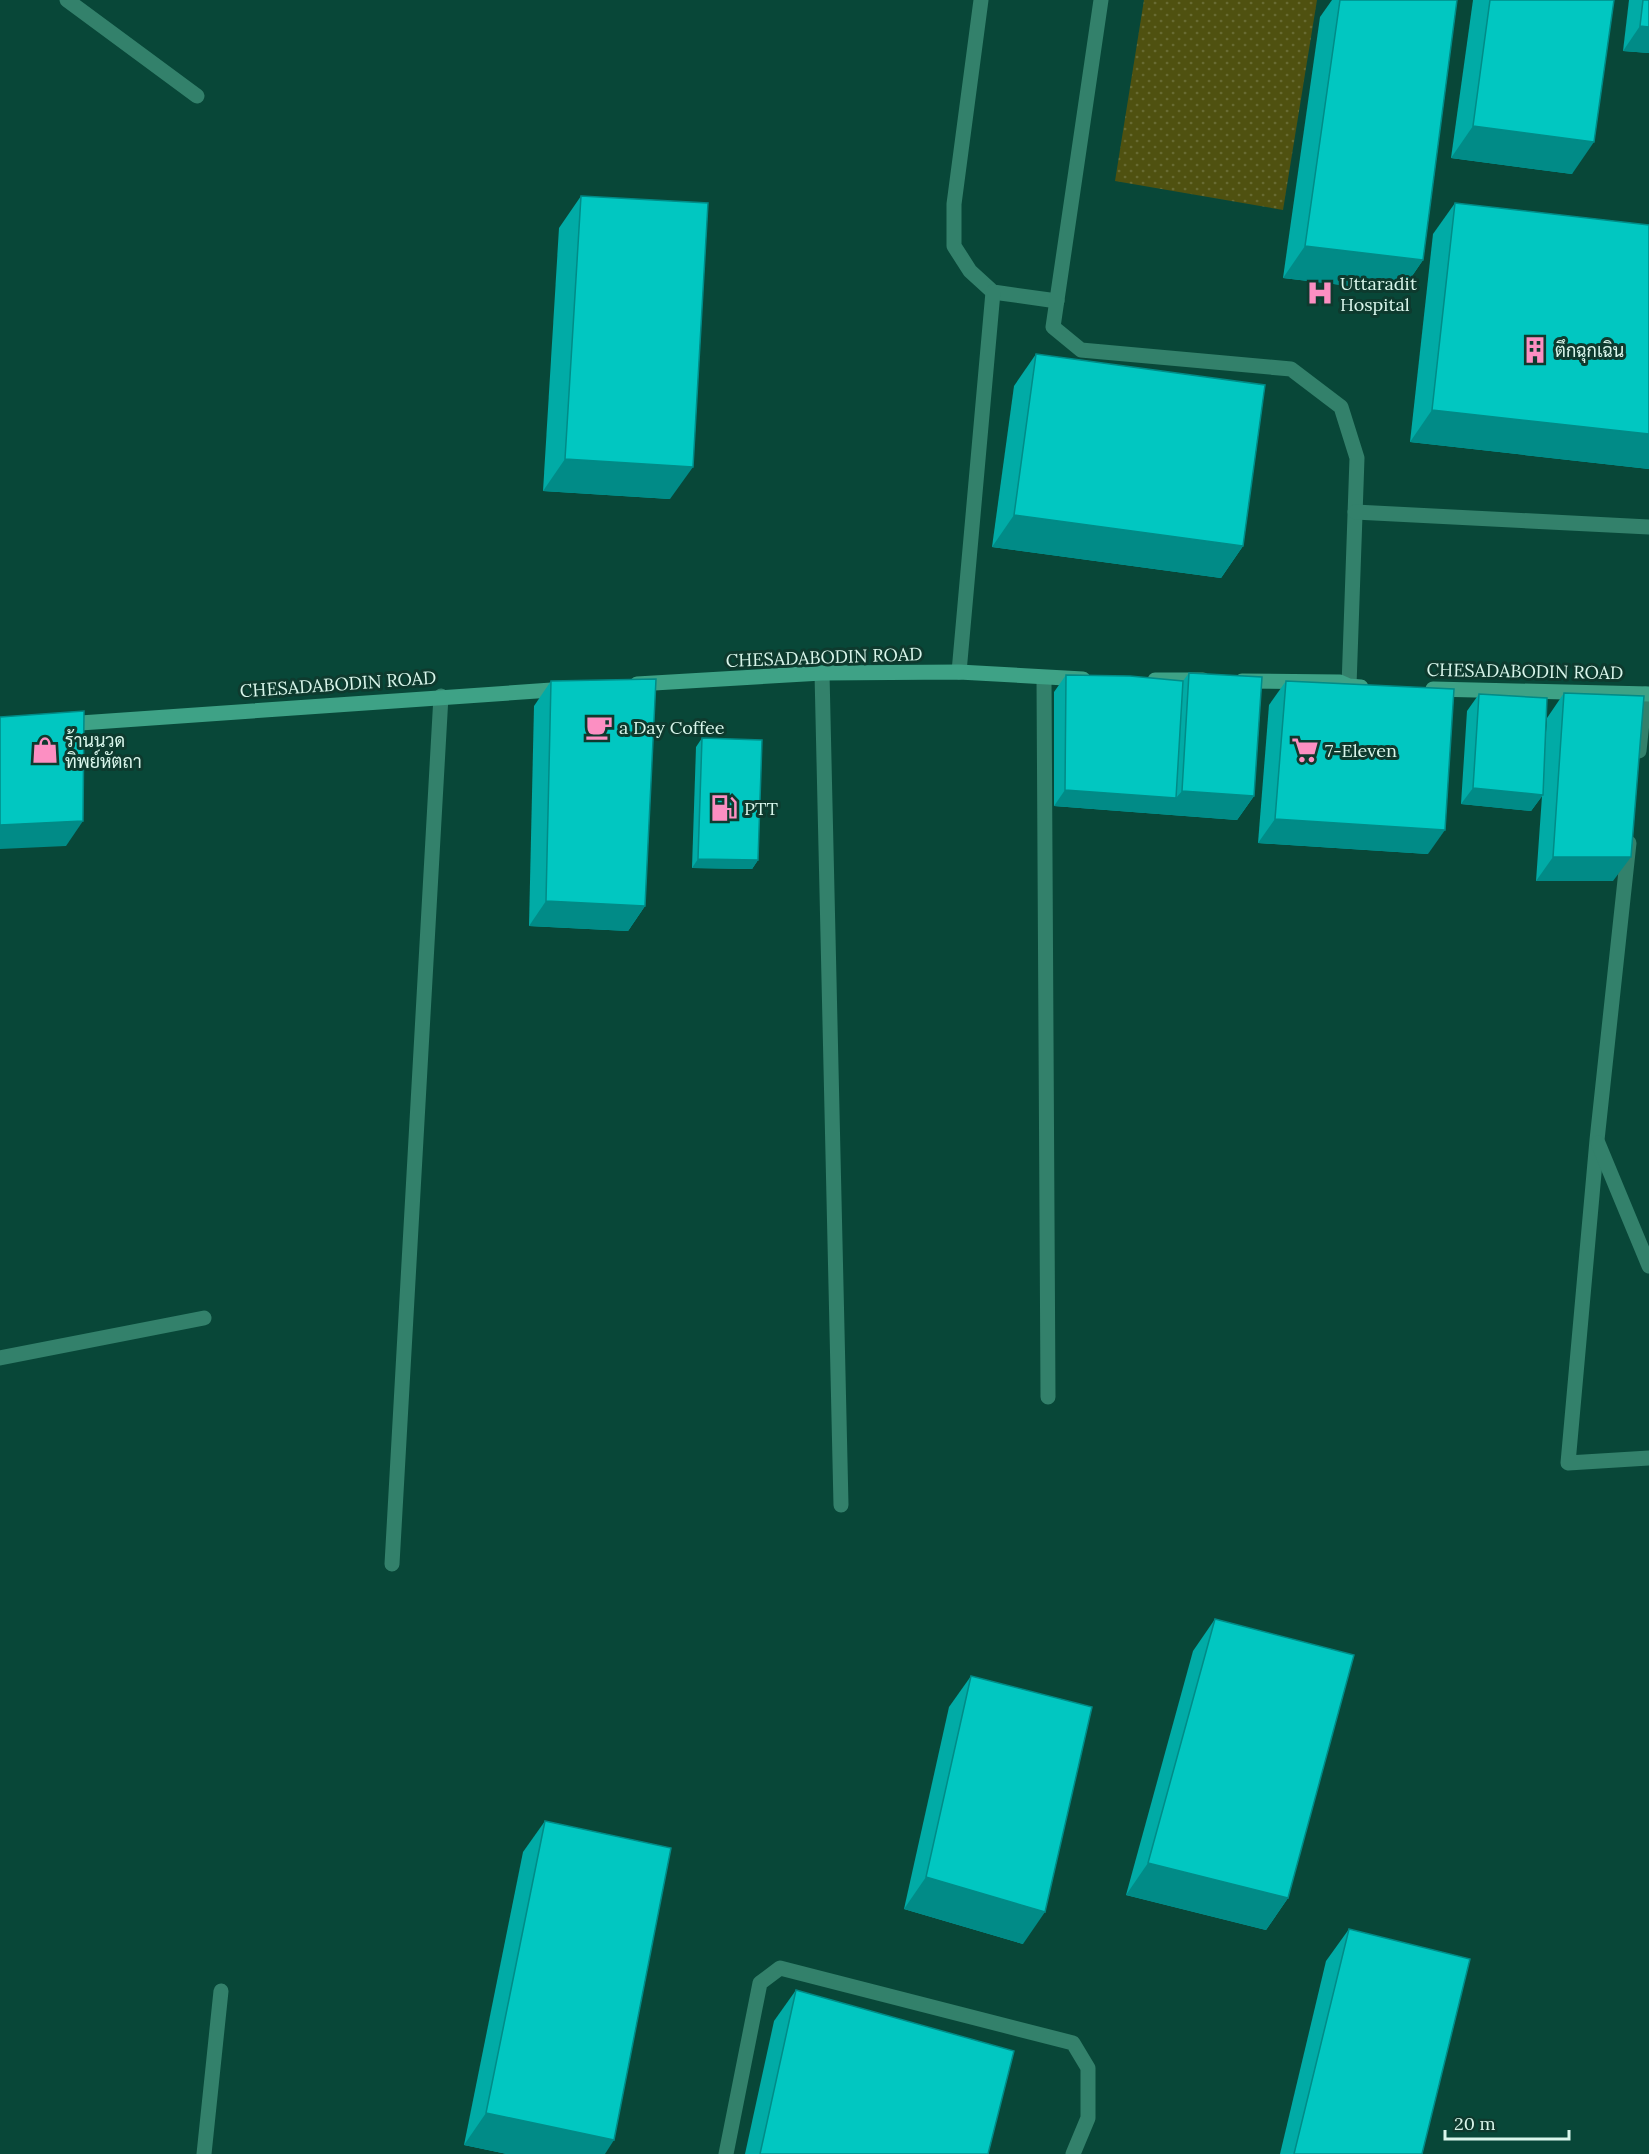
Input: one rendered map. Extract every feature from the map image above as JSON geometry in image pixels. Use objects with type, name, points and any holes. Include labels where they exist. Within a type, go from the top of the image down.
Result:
[{"type":"street","points":[[66,0],[197,96]]},
{"type":"street","points":[[981,0],[953,226],[954,246],[970,271],[993,292],[1057,301]]},
{"type":"street","points":[[1101,0],[1053,327],[1081,350],[1291,369],[1341,407],[1357,458],[1349,686]]},
{"type":"street","points":[[959,672],[993,292]]},
{"type":"street","points":[[1355,512],[1649,527]]},
{"type":"street","name":"CHESADABODIN ROAD","points":[[619,686],[822,673],[959,672],[1044,678],[1103,679]]},
{"type":"street","points":[[822,673],[841,1505]]},
{"type":"street","points":[[1044,678],[1048,1397]]},
{"type":"street","points":[[1139,679],[1340,682],[1349,686],[1373,687]]},
{"type":"street","name":"CHESADABODIN ROAD","points":[[48,726],[441,696],[584,688]]},
{"type":"street","name":"CHESADABODIN ROAD","points":[[1420,688],[1647,694]]},
{"type":"street","points":[[1638,765],[1647,694]]},
{"type":"street","points":[[392,1564],[441,696]]},
{"type":"street","points":[[1631,823],[1597,1140],[1568,1463],[1649,1458]]},
{"type":"street","points":[[1597,1140],[1649,1266]]},
{"type":"street","points":[[0,1358],[204,1318]]},
{"type":"street","points":[[726,2154],[760,1983],[780,1968],[1073,2043],[1088,2068],[1088,2118],[1073,2154]]},
{"type":"street","points":[[204,2154],[221,1991]]},
{"type":"shaded area","points":[[1144,0],[1317,0],[1283,210],[1115,181]]},
{"type":"building","points":[[1340,0],[1457,0],[1423,260],[1305,246]]},
{"type":"building","points":[[1490,0],[1614,0],[1594,142],[1473,126]]},
{"type":"building","points":[[1643,0],[1649,0],[1649,27],[1640,26]]},
{"type":"building","points":[[581,196],[708,203],[693,467],[565,459]]},
{"type":"building","name":"ตึกฉุกเฉิน","points":[[1455,203],[1649,225],[1649,434],[1432,410]]},
{"type":"building","points":[[1036,354],[1265,385],[1243,546],[1014,515]]},
{"type":"building","points":[[1189,673],[1262,677],[1254,796],[1182,791]]},
{"type":"building","points":[[1066,675],[1130,676],[1183,681],[1176,798],[1065,790]]},
{"type":"building","points":[[656,679],[645,906],[546,901],[551,681]]},
{"type":"building","points":[[1286,681],[1454,689],[1445,830],[1275,819]]},
{"type":"building","points":[[1564,693],[1644,696],[1631,857],[1553,857]]},
{"type":"building","points":[[1479,694],[1547,698],[1543,795],[1473,788]]},
{"type":"building","points":[[84,711],[83,821],[0,825],[0,717]]},
{"type":"building","name":"PTT","points":[[702,738],[762,740],[758,860],[698,859]]},
{"type":"building","points":[[1215,1619],[1354,1655],[1288,1898],[1148,1863]]},
{"type":"building","points":[[971,1676],[1092,1707],[1045,1912],[926,1877]]},
{"type":"building","points":[[545,1821],[671,1848],[614,2140],[486,2113]]},
{"type":"building","points":[[1349,1929],[1470,1959],[1422,2154],[1294,2154]]},
{"type":"building","points":[[796,1990],[1014,2051],[988,2154],[760,2154]]},
{"type":"place","name":"Uttaradit Hospital","points":[[1320,293]]},
{"type":"place","name":"ตึกฉุกเฉิน","points":[[1535,350]]},
{"type":"place","name":"a Day Coffee","points":[[599,727]]},
{"type":"place","name":"ร้านนวด ทิพย์หัตถา","points":[[45,750]]},
{"type":"place","name":"7-Eleven","points":[[1305,750]]},
{"type":"place","name":"PTT","points":[[724,808]]}]
